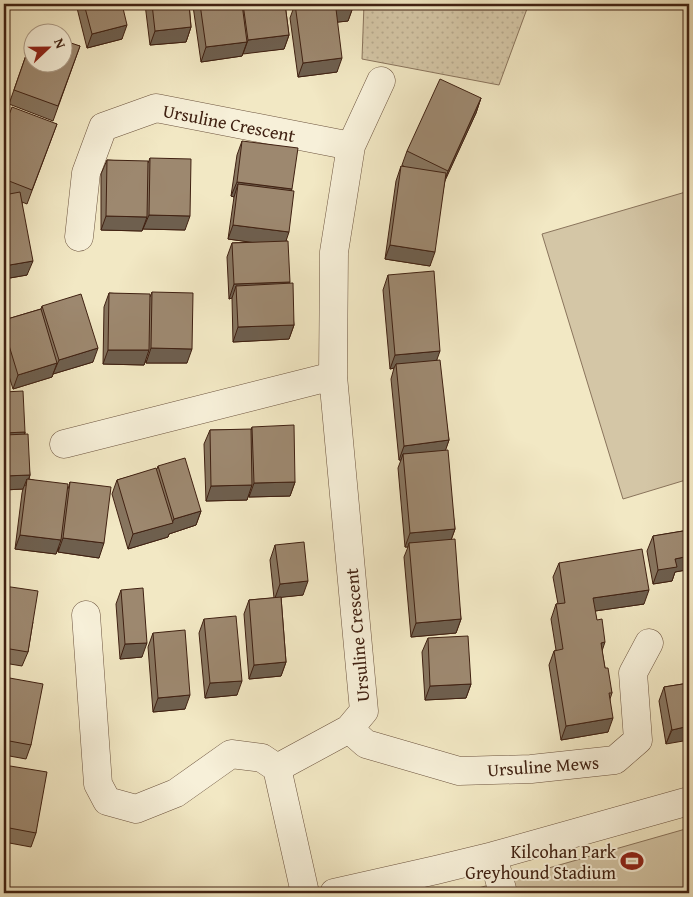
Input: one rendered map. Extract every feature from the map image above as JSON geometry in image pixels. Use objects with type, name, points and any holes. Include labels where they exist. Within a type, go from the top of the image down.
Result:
[{"type":"street","name":"Ursuline Crescent","points":[[277,768],[349,729],[364,711],[332,376],[334,252],[350,146],[381,81]]},
{"type":"street","name":"Ursuline Crescent","points":[[79,237],[86,173],[103,127],[156,108],[350,146]]},
{"type":"street","points":[[64,444],[332,376]]},
{"type":"street","points":[[86,615],[98,784],[107,801],[136,809],[176,793],[231,754],[262,758],[277,768],[305,893]]},
{"type":"street","name":"Ursuline Mews","points":[[349,729],[366,744],[459,771],[531,769],[615,760],[638,740],[633,673],[650,643]]},
{"type":"street","points":[[334,893],[493,856],[689,801]]},
{"type":"street","points":[[493,856],[503,893]]},
{"type":"shaded area","points":[[364,4],[525,4],[528,6],[499,85],[362,59]]},
{"type":"shaded area","points":[[689,191],[689,479],[623,499],[542,234]]},
{"type":"shaded area","name":"Kilcohan Park Greyhound Stadium","points":[[689,828],[689,893],[461,893]]},
{"type":"building","points":[[84,4],[122,4],[127,25],[92,34]]},
{"type":"building","points":[[152,4],[189,4],[191,27],[155,31]]},
{"type":"building","points":[[200,4],[242,4],[247,42],[206,47]]},
{"type":"building","points":[[243,4],[285,4],[289,35],[248,40]]},
{"type":"building","points":[[295,4],[353,4],[353,7],[336,9],[342,58],[303,63]]},
{"type":"building","points":[[72,43],[80,46],[72,68]]},
{"type":"building","points":[[22,67],[22,72],[70,72],[58,106],[14,90]]},
{"type":"building","points":[[440,79],[481,98],[448,171],[407,151]]},
{"type":"building","points":[[12,107],[57,124],[32,190],[4,179],[4,128]]},
{"type":"building","points":[[242,141],[298,148],[292,189],[237,182]]},
{"type":"building","points":[[150,158],[191,159],[190,216],[149,215]]},
{"type":"building","points":[[107,160],[148,161],[147,217],[106,216]]},
{"type":"building","points":[[401,166],[446,173],[435,252],[390,245]]},
{"type":"building","points":[[238,184],[294,191],[289,232],[233,225]]},
{"type":"building","points":[[20,192],[33,261],[4,266],[4,195]]},
{"type":"building","points":[[288,241],[290,282],[234,284],[232,243]]},
{"type":"building","points":[[434,271],[440,351],[395,355],[388,275]]},
{"type":"building","points":[[293,283],[294,325],[238,327],[236,286]]},
{"type":"building","points":[[152,292],[193,293],[192,349],[151,348]]},
{"type":"building","points":[[109,293],[150,294],[149,350],[108,350]]},
{"type":"building","points":[[81,294],[98,348],[59,360],[42,306]]},
{"type":"building","points":[[41,309],[57,363],[18,375],[4,329],[4,320]]},
{"type":"building","points":[[440,360],[449,440],[404,446],[396,364]]},
{"type":"building","points":[[23,391],[25,432],[4,433],[4,392]]},
{"type":"building","points":[[294,425],[295,482],[254,483],[252,427]]},
{"type":"building","points":[[251,429],[252,485],[211,486],[210,430]]},
{"type":"building","points":[[28,434],[30,475],[4,476],[4,435]]},
{"type":"building","points":[[448,450],[455,529],[410,533],[403,454]]},
{"type":"building","points":[[185,458],[201,511],[174,519],[158,466]]},
{"type":"building","points":[[156,468],[173,523],[133,534],[117,480]]},
{"type":"building","points":[[27,479],[68,484],[61,540],[20,535]]},
{"type":"building","points":[[70,482],[111,487],[104,543],[63,538]]},
{"type":"building","points":[[689,530],[689,556],[675,559],[677,567],[658,570],[653,536]]},
{"type":"building","points":[[455,539],[461,619],[416,623],[409,543]]},
{"type":"building","points":[[304,542],[308,581],[280,584],[275,545]]},
{"type":"building","points":[[642,549],[649,590],[593,598],[597,620],[602,619],[605,642],[601,643],[612,693],[609,693],[613,718],[566,726],[554,651],[563,649],[556,604],[565,603],[559,563]]},
{"type":"building","points":[[4,586],[38,591],[28,652],[4,648]]},
{"type":"building","points":[[143,588],[147,643],[125,644],[121,590]]},
{"type":"building","points":[[281,597],[286,662],[254,665],[249,600]]},
{"type":"building","points":[[236,616],[242,681],[210,683],[204,619]]},
{"type":"building","points":[[185,630],[190,695],[158,698],[153,633]]},
{"type":"building","points":[[468,636],[471,684],[430,686],[428,638]]},
{"type":"building","points":[[4,677],[43,684],[31,745],[4,740]]},
{"type":"building","points":[[689,683],[689,726],[672,730],[664,687]]},
{"type":"building","points":[[4,765],[47,772],[36,833],[4,827]]},
{"type":"place","name":"Kilcohan Park Greyhound Stadium","points":[[632,861]]}]
